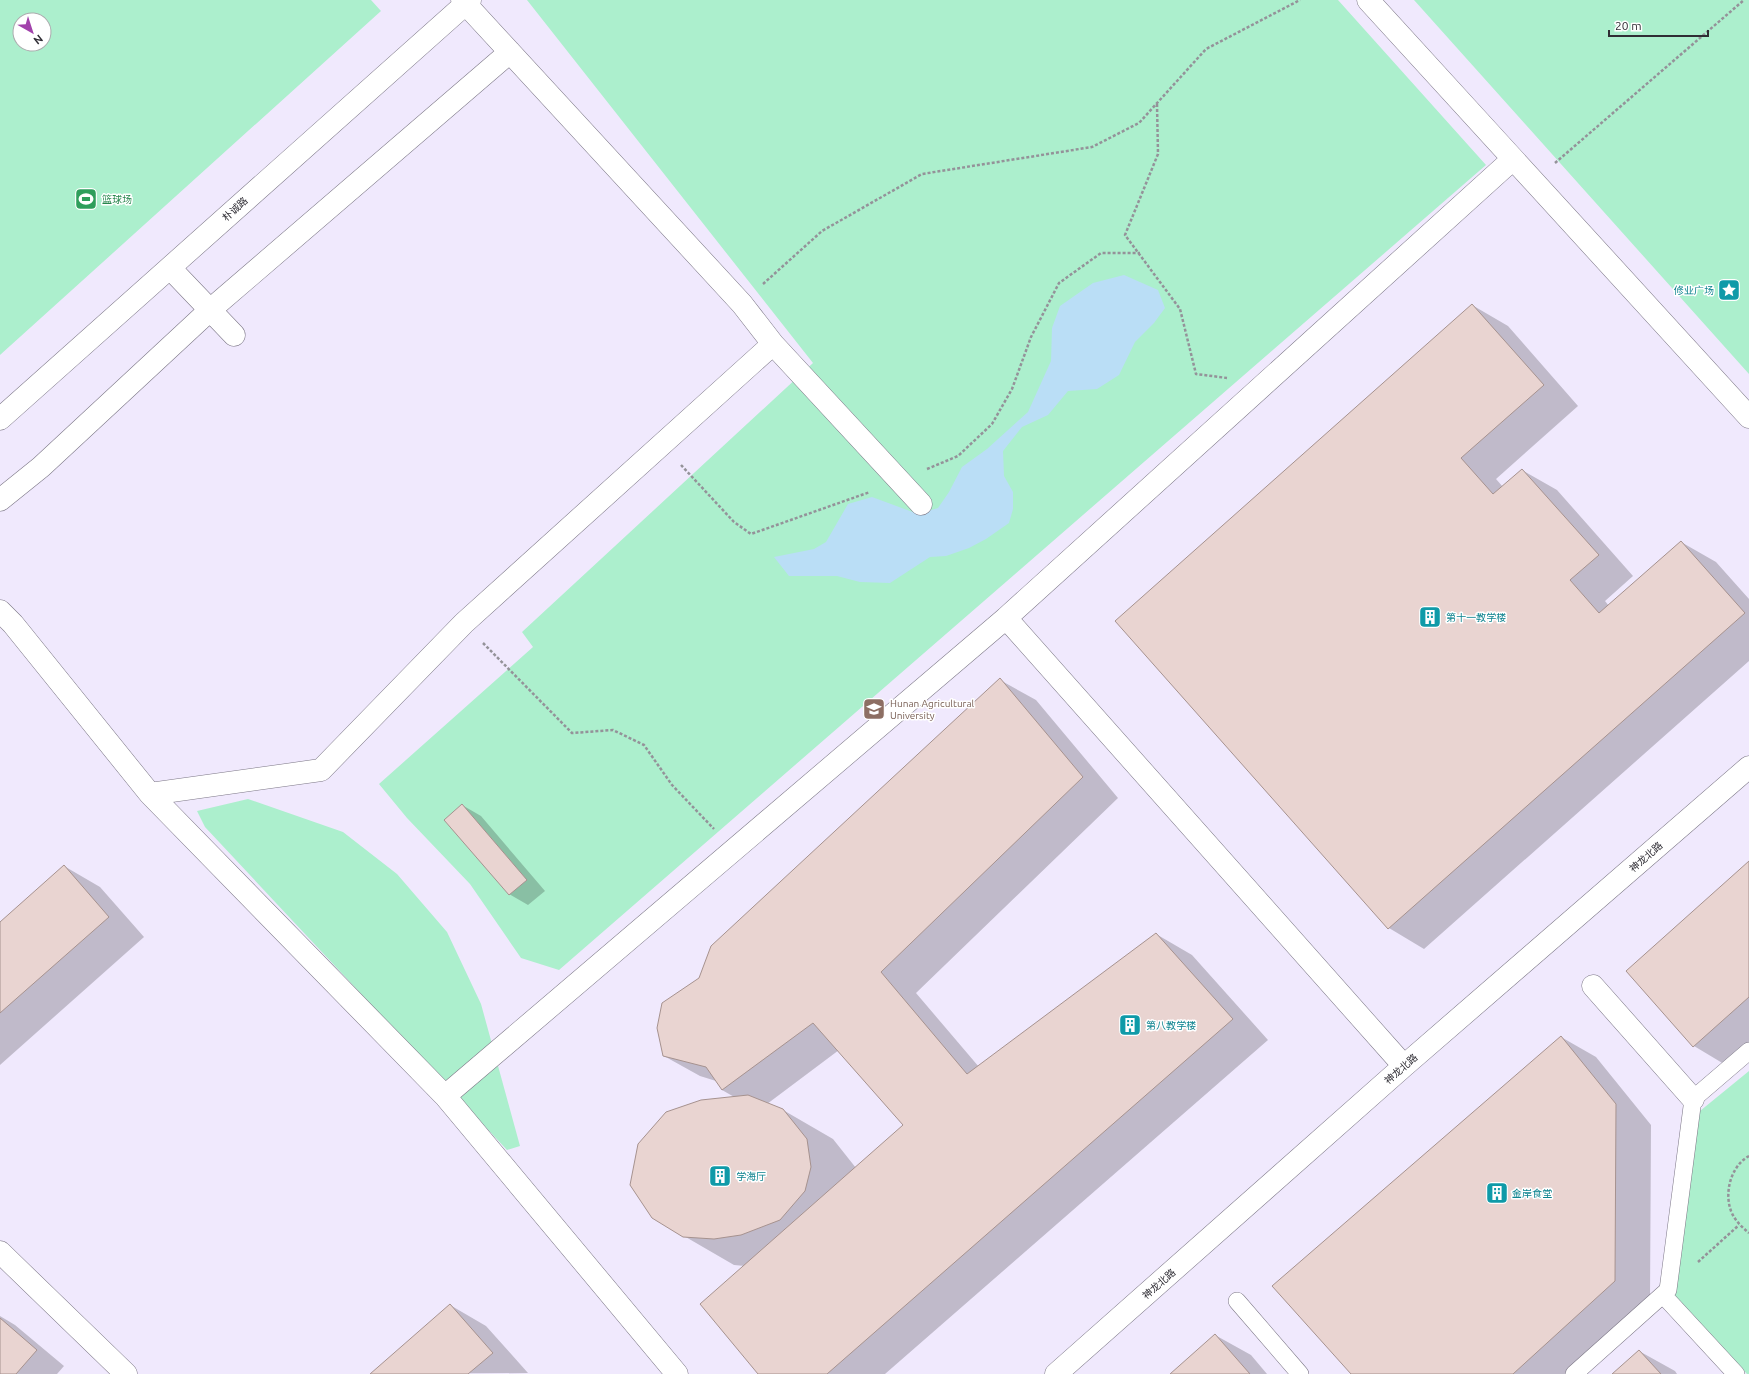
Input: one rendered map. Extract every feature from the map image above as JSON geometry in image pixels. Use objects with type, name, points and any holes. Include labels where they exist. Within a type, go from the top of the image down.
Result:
[{"type":"street","points":[[1368,0],[1749,417]]},
{"type":"street","points":[[466,1],[510,52],[742,304],[774,344],[921,504]]},
{"type":"street","name":"朴诚路","points":[[0,419],[466,1]]},
{"type":"street","points":[[0,500],[41,467],[210,310],[510,52]]},
{"type":"street","points":[[445,1096],[1006,618],[1513,159]]},
{"type":"street","points":[[170,268],[234,335]]},
{"type":"street","points":[[150,794],[321,770],[464,623],[774,344]]},
{"type":"street","points":[[1006,618],[1404,1066]]},
{"type":"street","points":[[4,623],[150,794],[445,1096],[677,1374]]},
{"type":"street","name":"神龙北路","points":[[1056,1374],[1404,1066],[1749,767]]},
{"type":"street","points":[[1592,986],[1692,1099]]},
{"type":"street","points":[[0,1252],[126,1374]]},
{"type":"lane","points":[[1574,1374],[1665,1292],[1692,1099],[1749,1051]]},
{"type":"lane","points":[[1665,1292],[1736,1374]]},
{"type":"lane","points":[[1237,1301],[1300,1374]]},
{"type":"path","points":[[742,304],[822,231],[922,174],[1092,147],[1139,123],[1206,49],[1300,0]]},
{"type":"path","points":[[1534,181],[1744,0]]},
{"type":"path","points":[[1157,104],[1158,154],[1125,235],[1140,253],[1180,309],[1196,374],[1265,384]]},
{"type":"path","points":[[662,444],[734,522],[751,534],[900,481],[958,456],[992,424],[1012,389],[1031,337],[1059,283],[1101,253],[1140,253]]},
{"type":"path","points":[[464,623],[572,732],[613,730],[644,745],[672,785],[734,849]]},
{"type":"path","points":[[1749,1156],[1736,1168],[1730,1182],[1728,1197],[1732,1212],[1739,1224],[1749,1233]]},
{"type":"path","points":[[1665,1292],[1739,1224]]},
{"type":"shaded area","name":"Hunan Agricultural University","points":[[0,0],[1749,0],[1749,1374],[0,1374]]},
{"type":"green space","name":"篮球场","points":[[0,0],[371,0],[381,11],[0,355]]},
{"type":"green space","points":[[527,0],[1338,0],[1486,165],[559,970],[521,958],[470,884],[407,818],[379,784],[533,647],[522,632],[813,363]]},
{"type":"green space","points":[[1414,0],[1749,0],[1749,374]]},
{"type":"green space","points":[[248,799],[343,832],[397,874],[447,932],[481,1004],[520,1146],[507,1150],[205,827],[197,811]]},
{"type":"green space","points":[[1749,1071],[1749,1374],[1747,1374],[1673,1295],[1700,1111]]},
{"type":"water","points":[[1124,275],[1158,290],[1165,308],[1154,323],[1135,342],[1119,375],[1097,389],[1068,391],[1048,415],[1022,427],[1003,451],[1004,476],[1013,492],[1013,509],[1009,523],[986,539],[969,548],[946,556],[930,557],[890,583],[860,582],[837,576],[789,576],[774,557],[814,549],[826,542],[848,504],[872,497],[918,514],[938,508],[949,492],[962,467],[987,449],[1028,412],[1051,361],[1052,328],[1060,306],[1093,283]]},
{"type":"building","name":"第十一教学楼","points":[[1472,304],[1544,385],[1461,458],[1493,494],[1522,469],[1599,555],[1570,580],[1599,613],[1681,541],[1745,613],[1388,929],[1115,621]]},
{"type":"building","name":"第八教学楼","points":[[1000,678],[1083,777],[881,972],[967,1074],[1156,933],[1233,1019],[827,1374],[758,1374],[700,1304],[903,1125],[813,1023],[722,1090],[706,1067],[663,1056],[657,1028],[662,1003],[699,978],[711,946]]},
{"type":"building","points":[[462,804],[527,880],[509,895],[444,820]]},
{"type":"building","points":[[1749,861],[1749,997],[1693,1047],[1626,971]]},
{"type":"building","points":[[64,865],[109,917],[0,1013],[0,922]]},
{"type":"building","name":"金岸食堂","points":[[1561,1036],[1616,1104],[1615,1281],[1513,1374],[1351,1374],[1272,1286]]},
{"type":"building","name":"学海厅","points":[[748,1095],[783,1109],[807,1139],[811,1167],[805,1191],[780,1220],[741,1235],[714,1239],[683,1237],[652,1218],[630,1185],[638,1144],[666,1112],[701,1100]]},
{"type":"building","points":[[450,1304],[493,1353],[468,1374],[370,1374]]},
{"type":"building","points":[[0,1318],[37,1350],[16,1374],[0,1374]]},
{"type":"building","points":[[1215,1334],[1250,1374],[1170,1374]]},
{"type":"building","points":[[1639,1350],[1661,1374],[1612,1374]]},
{"type":"place","name":"篮球场","points":[[86,199]]},
{"type":"place","name":"修业广场","points":[[1729,290]]},
{"type":"place","name":"第十一教学楼","points":[[1430,617]]},
{"type":"place","name":"Hunan Agricultural University","points":[[874,709]]},
{"type":"place","name":"第八教学楼","points":[[1130,1025]]},
{"type":"place","name":"学海厅","points":[[720,1176]]},
{"type":"place","name":"金岸食堂","points":[[1497,1193]]}]
